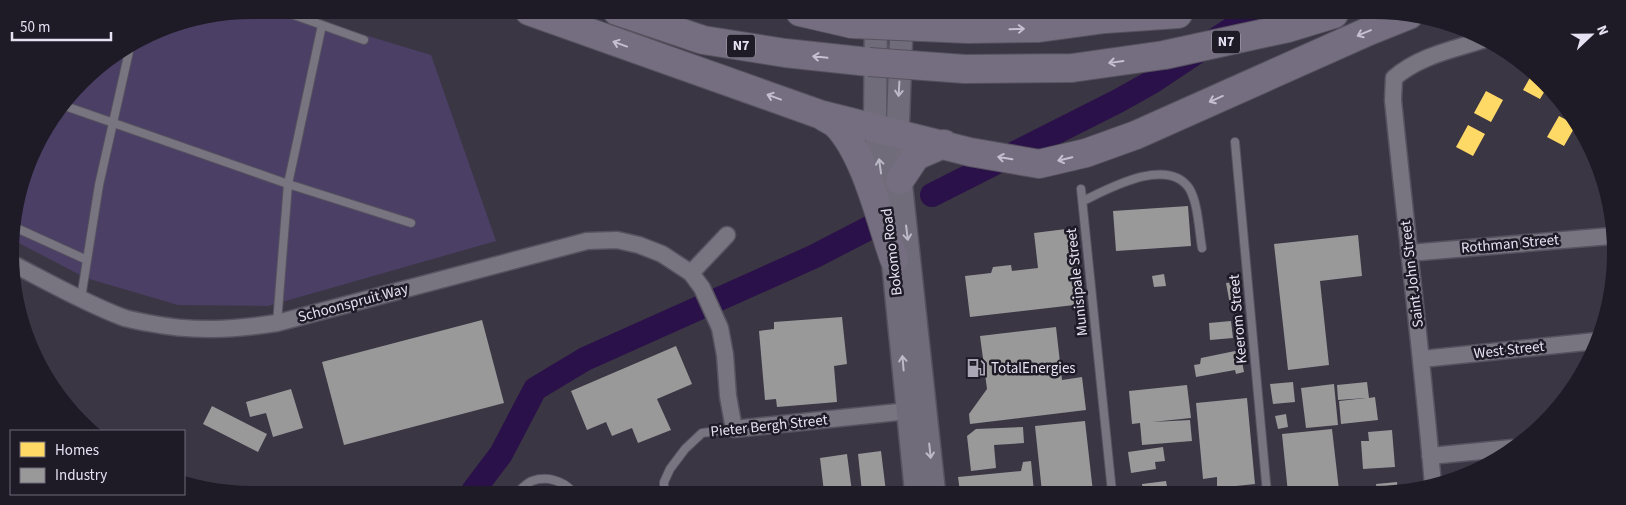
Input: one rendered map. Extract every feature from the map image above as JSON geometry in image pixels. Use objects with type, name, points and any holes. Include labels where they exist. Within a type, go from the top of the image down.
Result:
[{"type":"highway","points":[[552,19],[820,114],[970,152],[1039,164],[1086,153],[1136,135],[1396,20]]},
{"type":"highway","name":"N7","points":[[638,19],[703,40],[785,53],[868,62],[965,69],[1072,68],[1164,55],[1288,28],[1318,19]]},
{"type":"highway","points":[[873,19],[968,29],[1039,28],[1105,19]]},
{"type":"highway","points":[[820,114],[834,122],[850,143],[862,165],[894,259]]},
{"type":"highway","points":[[900,180],[916,156],[944,144]]},
{"type":"main road","name":"Bokomo Road","points":[[864,19],[886,130],[900,180],[916,411],[916,486]]},
{"type":"main road","name":"Bokomo Road","points":[[901,19],[886,130],[894,259],[916,411],[933,486]]},
{"type":"street","name":"Saint John Street","points":[[1432,478],[1422,359],[1393,100],[1394,78],[1418,61],[1476,42]]},
{"type":"street","points":[[691,273],[727,235]]},
{"type":"street","name":"Rothman Street","points":[[1409,253],[1607,236]]},
{"type":"street","name":"Schoonspruit Way","points":[[19,267],[123,318],[170,327],[210,330],[234,329],[277,323],[587,241],[617,240],[639,245],[662,254],[691,273],[702,288],[720,328],[734,429]]},
{"type":"street","name":"West Street","points":[[1422,359],[1589,342]]},
{"type":"street","name":"Pieter Bergh Street","points":[[734,429],[916,411]]},
{"type":"street","points":[[1430,456],[1499,449]]},
{"type":"lane","points":[[305,19],[364,40]]},
{"type":"lane","points":[[277,323],[288,184],[322,25]]},
{"type":"lane","points":[[81,298],[99,185],[128,55]]},
{"type":"lane","points":[[69,107],[288,184],[411,223]]},
{"type":"lane","name":"Keerom Street","points":[[1235,142],[1266,486]]},
{"type":"lane","points":[[1083,201],[1130,179],[1156,175],[1172,175],[1182,180],[1190,189],[1202,248]]},
{"type":"lane","name":"Munisipale Street","points":[[1081,188],[1111,486]]},
{"type":"lane","points":[[20,230],[87,260]]},
{"type":"lane","name":"Pieter Bergh Street","points":[[664,486],[670,469],[685,449],[702,433],[734,429]]},
{"type":"lane","points":[[525,486],[531,481],[550,479],[568,486]]},
{"type":"shaded area","points":[[237,19],[312,19],[431,55],[496,241],[268,306],[178,305],[86,278],[19,243],[23,207],[31,177],[50,136],[67,110],[87,87],[123,58],[149,43],[177,31],[207,23]]},
{"type":"building: Homes","points":[[1530,78],[1544,92],[1540,99],[1523,90]]},
{"type":"building: Homes","points":[[1486,91],[1503,100],[1491,122],[1474,113]]},
{"type":"building: Homes","points":[[1559,116],[1566,119],[1573,131],[1564,146],[1547,137]]},
{"type":"building: Homes","points":[[1468,125],[1485,134],[1473,156],[1456,147]]},
{"type":"building: Industry","points":[[1188,206],[1191,246],[1116,251],[1113,211]]},
{"type":"building: Industry","points":[[1074,228],[1083,304],[970,317],[965,276],[991,273],[993,267],[1011,265],[1012,271],[1038,268],[1034,233]]},
{"type":"building: Industry","points":[[1358,235],[1362,276],[1320,281],[1329,365],[1288,370],[1274,244]]},
{"type":"building: Industry","points":[[1164,274],[1166,286],[1154,287],[1152,276]]},
{"type":"building: Industry","points":[[1236,282],[1240,308],[1231,310],[1226,283]]},
{"type":"building: Industry","points":[[842,317],[847,364],[834,366],[837,402],[777,407],[776,399],[765,400],[759,331],[774,329],[774,322]]},
{"type":"building: Industry","points":[[482,320],[504,403],[344,445],[322,362]]},
{"type":"building: Industry","points":[[1231,321],[1233,338],[1210,340],[1209,323]]},
{"type":"building: Industry","points":[[1056,327],[1062,380],[1082,377],[1086,410],[970,424],[969,414],[987,389],[980,336]]},
{"type":"building: Industry","points":[[676,346],[692,384],[657,399],[671,430],[638,443],[632,428],[612,436],[606,422],[587,430],[571,391]]},
{"type":"building: Industry","points":[[1240,350],[1244,372],[1236,374],[1235,370],[1196,377],[1194,365],[1200,364],[1201,358]]},
{"type":"building: Industry","points":[[1293,382],[1295,402],[1273,404],[1270,384]]},
{"type":"building: Industry","points":[[1367,382],[1369,398],[1375,397],[1378,420],[1341,424],[1339,401],[1366,398],[1338,400],[1337,385]]},
{"type":"building: Industry","points":[[1334,384],[1338,425],[1306,428],[1301,388]]},
{"type":"building: Industry","points":[[1187,385],[1191,418],[1152,422],[1190,420],[1192,441],[1142,445],[1140,423],[1132,424],[1129,391]]},
{"type":"building: Industry","points":[[291,389],[303,428],[273,437],[266,413],[250,417],[246,402]]},
{"type":"building: Industry","points":[[1247,398],[1255,484],[1217,486],[1217,477],[1203,479],[1196,403]]},
{"type":"building: Industry","points":[[212,406],[267,434],[258,452],[203,424]]},
{"type":"building: Industry","points":[[1286,414],[1288,427],[1278,429],[1275,416]]},
{"type":"building: Industry","points":[[1085,421],[1092,486],[1041,486],[1035,426]]},
{"type":"building: Industry","points":[[1023,427],[1024,443],[994,445],[996,468],[971,471],[967,436],[976,429]]},
{"type":"building: Industry","points":[[1332,429],[1339,486],[1287,486],[1282,434]]},
{"type":"building: Industry","points":[[1392,430],[1395,467],[1363,469],[1361,441],[1369,441],[1368,432]]},
{"type":"building: Industry","points":[[1163,447],[1165,461],[1155,462],[1156,469],[1131,473],[1128,452]]},
{"type":"building: Industry","points":[[881,451],[885,486],[861,486],[858,454]]},
{"type":"building: Industry","points":[[847,454],[851,486],[823,486],[820,458]]},
{"type":"building: Industry","points":[[1031,461],[1033,486],[959,486],[958,477],[1021,471],[1023,462]]},
{"type":"building: Industry","points":[[1166,481],[1167,486],[1142,486],[1142,484]]},
{"type":"building: Industry","points":[[1397,482],[1397,485],[1376,486],[1376,484]]},
{"type":"waterway","points":[[932,195],[1152,82],[1246,19]]},
{"type":"waterway","points":[[477,486],[501,454],[535,389],[585,359],[815,256],[871,227]]},
{"type":"place","name":"TotalEnergies","points":[[976,368]]}]
